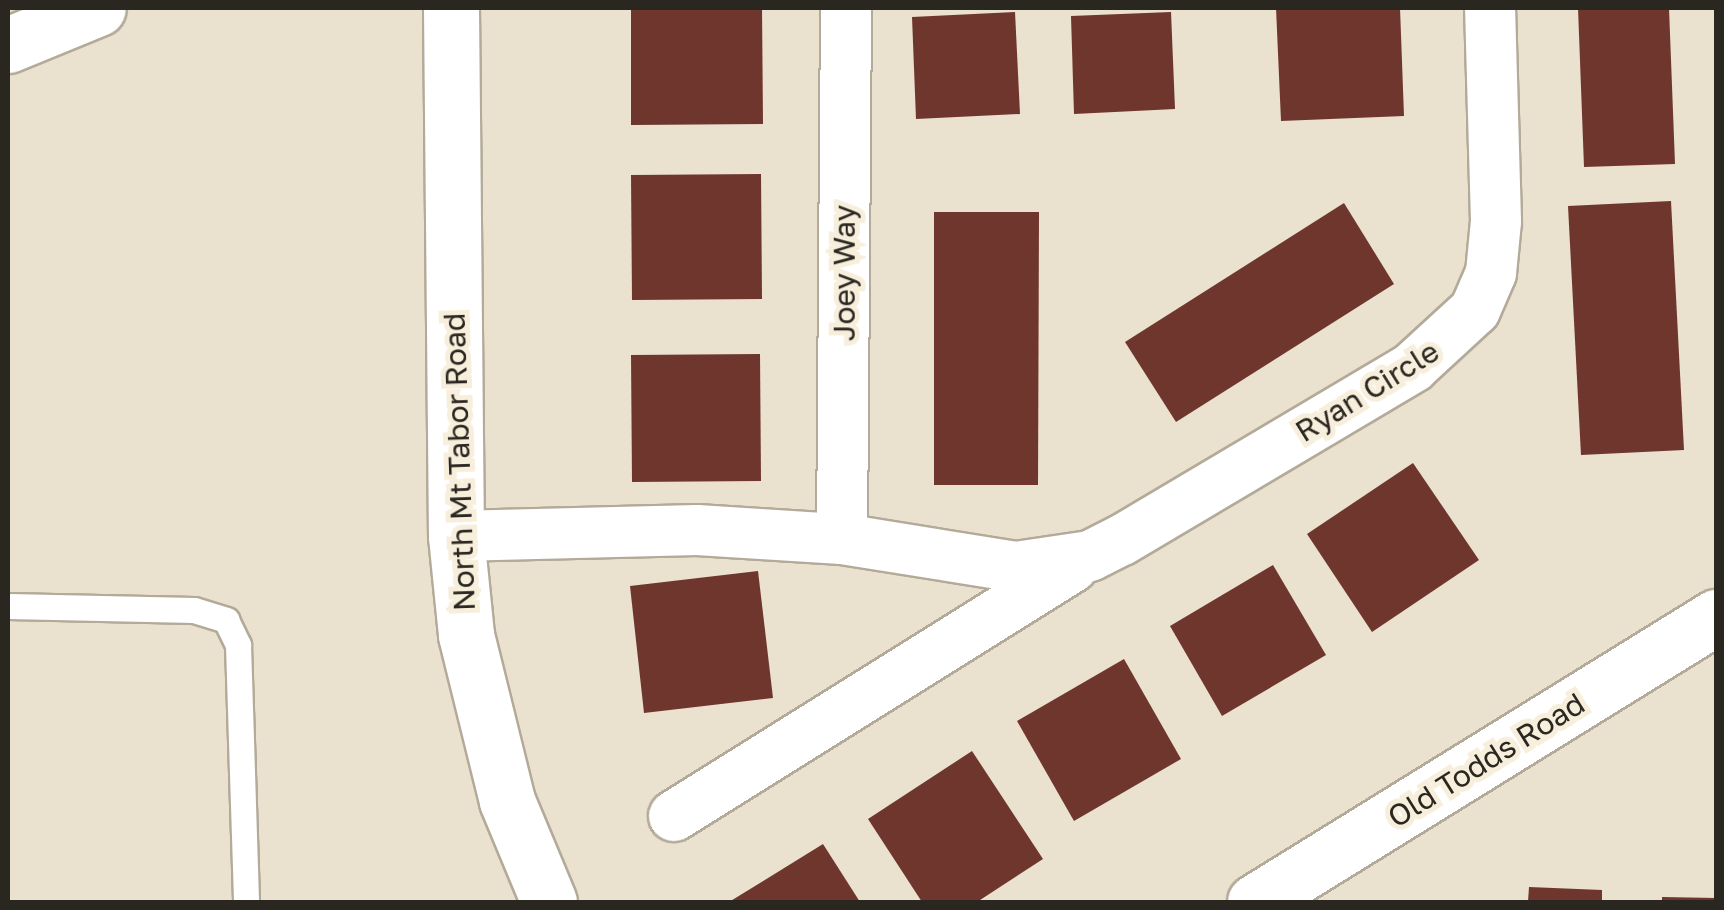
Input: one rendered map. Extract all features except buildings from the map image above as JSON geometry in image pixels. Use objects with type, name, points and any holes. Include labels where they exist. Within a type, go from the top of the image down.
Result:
[{"type":"street","points":[[8,45],[98,8]]},
{"type":"street","name":"North Mt Tabor Road","points":[[451,8],[456,536],[466,635],[506,800],[549,902]]},
{"type":"street","name":"Joey Way","points":[[842,539],[846,8]]},
{"type":"street","name":"Ryan Circle","points":[[674,816],[1090,556],[1414,367],[1475,310],[1491,273],[1496,221],[1490,8]]},
{"type":"street","name":"Ryan Circle","points":[[456,536],[698,530],[842,539],[1016,568],[1090,556]]},
{"type":"street","name":"Old Todds Road","points":[[1256,902],[1716,616]]},
{"type":"lane","points":[[8,606],[194,610],[226,620],[238,645],[246,902]]}]
